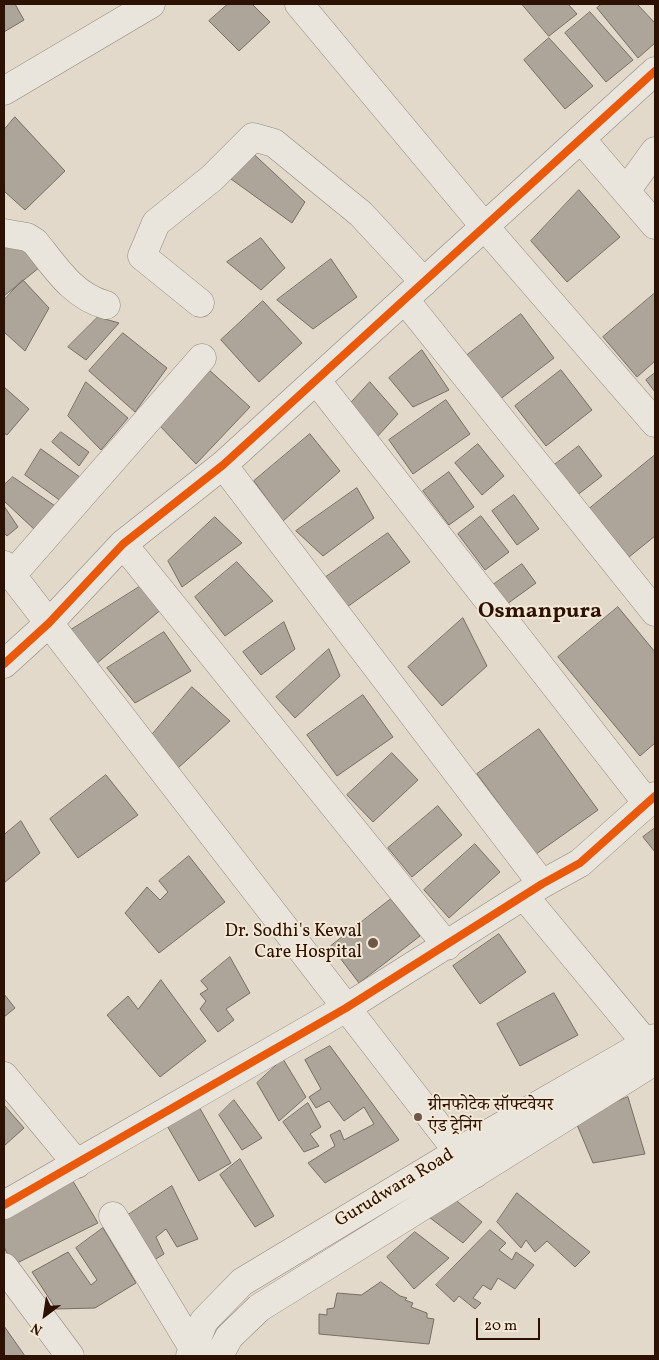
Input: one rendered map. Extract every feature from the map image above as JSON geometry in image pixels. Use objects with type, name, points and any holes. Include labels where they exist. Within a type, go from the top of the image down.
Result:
[{"type":"street","points":[[4,92],[152,4]]},
{"type":"street","points":[[299,4],[484,227],[655,422]]},
{"type":"street","points":[[4,664],[49,623],[123,544],[223,465],[655,72]]},
{"type":"street","points":[[200,303],[142,256],[156,224],[212,178],[252,137],[274,143],[361,214],[414,291],[655,612]]},
{"type":"street","points":[[580,140],[655,225]]},
{"type":"street","points":[[626,191],[655,151]]},
{"type":"street","points":[[4,233],[27,237],[35,242],[73,289],[94,302],[106,305]]},
{"type":"street","points":[[202,358],[8,570],[475,1174]]},
{"type":"street","points":[[4,1206],[346,1008],[580,863],[651,800],[316,380]]},
{"type":"street","points":[[219,1356],[229,1337],[259,1308],[475,1174],[653,1049],[534,891],[223,465]]},
{"type":"street","points":[[123,544],[447,946]]},
{"type":"street","name":"Gurudwara Road","points":[[192,1352],[204,1321],[242,1282],[457,1152],[653,1049]]},
{"type":"street","points":[[4,1076],[76,1164]]},
{"type":"street","points":[[113,1216],[192,1352]]},
{"type":"street","points":[[4,1267],[70,1356]]},
{"type":"building","points":[[4,4],[15,4],[24,20],[4,32]]},
{"type":"building","points":[[228,4],[252,4],[270,22],[239,51],[209,21]]},
{"type":"building","points":[[522,4],[568,4],[577,14],[549,36]]},
{"type":"building","points":[[602,4],[637,4],[655,23],[655,43],[638,58],[597,8]]},
{"type":"building","points":[[590,12],[633,60],[606,82],[565,33]]},
{"type":"building","points":[[549,38],[593,86],[565,109],[524,60]]},
{"type":"building","points":[[15,117],[65,171],[25,210],[4,191],[4,130]]},
{"type":"building","points":[[244,145],[305,202],[292,223],[231,179]]},
{"type":"building","points":[[579,190],[620,237],[567,282],[531,241]]},
{"type":"building","points":[[7,234],[40,267],[4,296],[4,237]]},
{"type":"building","points":[[261,238],[285,268],[261,290],[227,262]]},
{"type":"building","points":[[331,259],[357,297],[313,329],[277,300]]},
{"type":"building","points":[[23,280],[49,308],[25,351],[4,332],[4,300]]},
{"type":"building","points":[[655,293],[655,361],[637,377],[603,337]]},
{"type":"building","points":[[263,301],[302,343],[259,382],[221,340]]},
{"type":"building","points":[[521,314],[554,358],[499,400],[466,356]]},
{"type":"building","points":[[98,317],[119,323],[86,360],[68,347]]},
{"type":"building","points":[[123,333],[167,368],[135,412],[89,371]]},
{"type":"building","points":[[422,350],[449,390],[413,407],[389,378]]},
{"type":"building","points":[[207,368],[250,407],[196,464],[160,426]]},
{"type":"building","points":[[561,370],[592,410],[546,446],[515,406]]},
{"type":"building","points":[[655,373],[655,392],[646,380]]},
{"type":"building","points":[[86,382],[128,418],[101,450],[68,416]]},
{"type":"building","points":[[370,382],[398,414],[375,439],[349,405]]},
{"type":"building","points":[[4,387],[29,409],[7,435],[4,433]]},
{"type":"building","points":[[446,400],[470,434],[413,474],[389,440]]},
{"type":"building","points":[[61,432],[89,452],[79,466],[52,442]]},
{"type":"building","points":[[310,434],[340,471],[283,521],[254,481]]},
{"type":"building","points":[[478,444],[504,476],[482,495],[455,463]]},
{"type":"building","points":[[579,446],[602,476],[576,496],[553,466]]},
{"type":"building","points":[[41,449],[84,480],[65,504],[25,475]]},
{"type":"building","points":[[655,455],[655,536],[629,557],[589,509]]},
{"type":"building","points":[[449,472],[474,507],[449,525],[423,491]]},
{"type":"building","points":[[13,477],[58,508],[35,530],[4,501],[4,485]]},
{"type":"building","points":[[357,488],[374,518],[323,556],[296,531]]},
{"type":"building","points":[[514,495],[539,529],[517,545],[492,511]]},
{"type":"building","points":[[4,506],[18,527],[7,536],[4,533]]},
{"type":"building","points":[[481,516],[509,552],[485,570],[458,534]]},
{"type":"building","points":[[215,517],[242,543],[182,587],[168,561]]},
{"type":"building","points":[[388,533],[410,562],[347,607],[326,577]]},
{"type":"building","points":[[237,562],[273,601],[225,636],[195,597]]},
{"type":"building","points":[[522,564],[536,583],[507,604],[493,585]]},
{"type":"building","points":[[144,584],[163,608],[96,664],[66,633]]},
{"type":"building","points":[[618,607],[655,652],[655,743],[640,756],[558,657]]},
{"type":"building","points":[[463,618],[487,666],[442,706],[408,667]]},
{"type":"building","points":[[284,622],[295,649],[261,675],[243,652]]},
{"type":"building","points":[[164,632],[191,671],[135,703],[107,668]]},
{"type":"building","points":[[329,649],[340,676],[295,718],[276,697]]},
{"type":"building","points":[[192,687],[230,721],[178,768],[151,736]]},
{"type":"building","points":[[363,695],[393,737],[337,776],[307,735]]},
{"type":"building","points":[[539,729],[598,810],[536,854],[477,774]]},
{"type":"building","points":[[392,753],[418,780],[373,822],[347,795]]},
{"type":"building","points":[[106,775],[138,815],[78,858],[50,819]]},
{"type":"building","points":[[438,806],[462,835],[412,877],[388,848]]},
{"type":"building","points":[[21,821],[40,853],[4,883],[4,835]]},
{"type":"building","points":[[655,828],[655,852],[643,837]]},
{"type":"building","points":[[475,844],[500,872],[449,918],[424,890]]},
{"type":"building","points":[[189,856],[225,902],[159,953],[125,913],[147,887],[160,900],[168,892],[159,881]]},
{"type":"building","points":[[391,899],[420,936],[359,983],[331,946]]},
{"type":"building","points":[[499,934],[526,972],[480,1004],[453,966]]},
{"type":"building","points":[[230,957],[250,993],[226,1009],[234,1020],[218,1032],[200,1009],[206,1001],[200,994],[208,989],[201,981]]},
{"type":"building","points":[[161,980],[206,1041],[160,1077],[107,1015],[128,996],[138,1009]]},
{"type":"building","points":[[554,993],[578,1035],[520,1066],[497,1024]]},
{"type":"building","points":[[4,994],[15,1008],[4,1017]]},
{"type":"building","points":[[330,1046],[399,1140],[325,1183],[308,1163],[335,1146],[330,1135],[340,1130],[344,1140],[374,1124],[364,1107],[344,1121],[329,1101],[316,1108],[309,1097],[321,1089],[305,1060]]},
{"type":"building","points":[[283,1059],[306,1097],[279,1121],[257,1083]]},
{"type":"building","points":[[628,1097],[645,1154],[593,1163],[575,1120]]},
{"type":"building","points":[[234,1100],[262,1138],[242,1150],[219,1115]]},
{"type":"building","points":[[308,1103],[321,1127],[310,1134],[319,1146],[304,1152],[283,1122]]},
{"type":"building","points":[[4,1105],[24,1128],[4,1146]]},
{"type":"building","points":[[198,1105],[231,1163],[199,1181],[166,1124]]},
{"type":"building","points":[[240,1159],[274,1216],[255,1227],[220,1175]]},
{"type":"building","points":[[71,1178],[98,1223],[13,1265],[4,1247],[4,1218]]},
{"type":"building","points":[[172,1186],[198,1239],[177,1247],[166,1229],[156,1237],[164,1254],[151,1262],[122,1219]]},
{"type":"building","points":[[517,1193],[590,1252],[575,1267],[547,1241],[535,1252],[526,1240],[521,1248],[497,1222]]},
{"type":"building","points":[[452,1197],[482,1222],[463,1243],[429,1217]]},
{"type":"building","points":[[103,1228],[136,1283],[95,1308],[56,1309],[32,1272],[68,1252],[91,1285],[97,1280],[76,1248]]},
{"type":"building","points":[[490,1230],[506,1243],[499,1250],[512,1260],[516,1252],[534,1265],[515,1289],[498,1278],[491,1290],[483,1285],[473,1298],[481,1303],[475,1309],[459,1296],[454,1302],[436,1285]]},
{"type":"building","points":[[415,1232],[449,1258],[414,1289],[387,1257]]},
{"type":"building","points":[[381,1282],[400,1296],[407,1298],[405,1300],[413,1303],[411,1307],[427,1313],[427,1318],[434,1319],[429,1344],[319,1334],[319,1314],[327,1315],[327,1309],[334,1308],[337,1293],[361,1295]]},
{"type":"building","points":[[4,1326],[25,1356],[4,1356]]},
{"type":"cycle path","points":[[4,664],[49,623],[123,544],[223,465],[655,71]]},
{"type":"cycle path","points":[[4,1205],[346,1008],[542,884],[580,863],[655,796]]},
{"type":"place","name":"Dr. Sodhi's Kewal Care Hospital","points":[[373,943]]},
{"type":"place","name":"ग्रीनफोटेक सॉफ्टवेयर एंड ट्रेनिंग","points":[[418,1117]]},
{"type":"district","name":"Osmanpura","points":[[540,613]]}]
